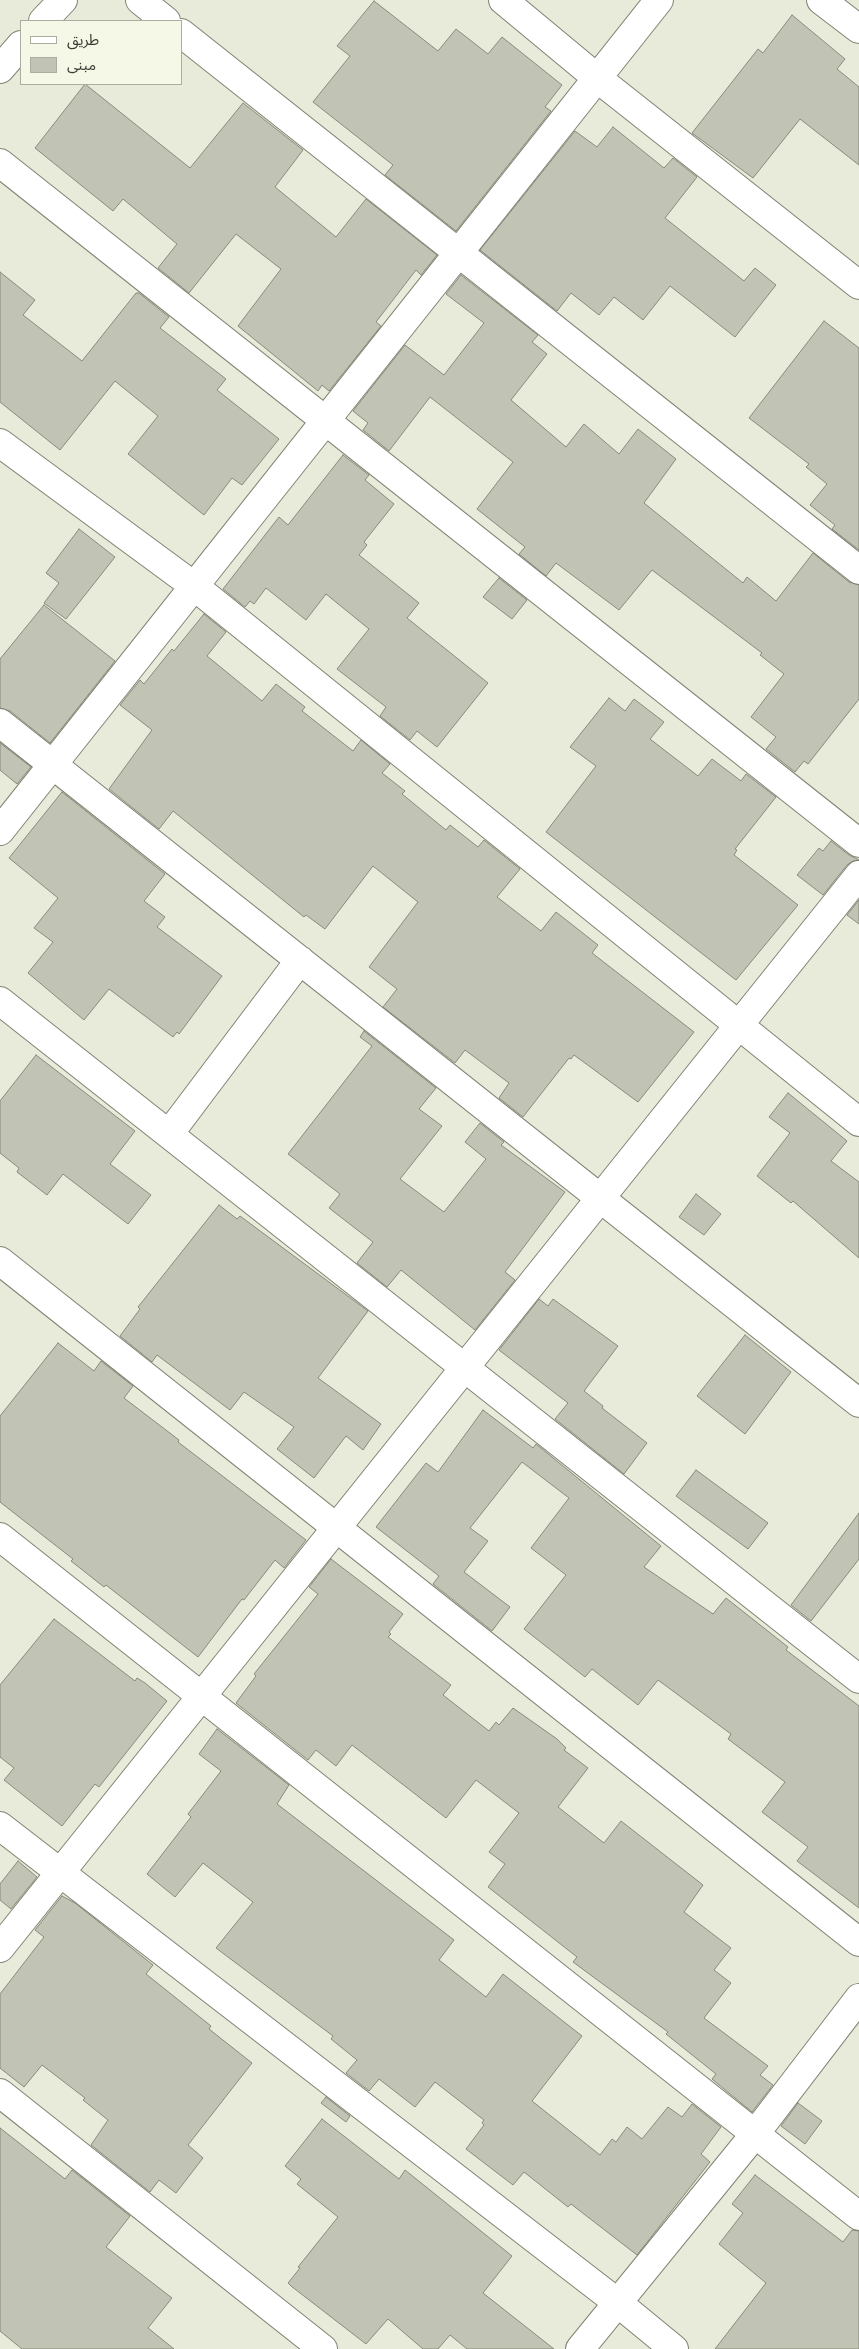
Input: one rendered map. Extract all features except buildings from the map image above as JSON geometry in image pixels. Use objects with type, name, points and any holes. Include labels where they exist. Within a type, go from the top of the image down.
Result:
[{"type":"street","points":[[44,20],[63,0]]},
{"type":"street","points":[[140,0],[165,20]]},
{"type":"street","points":[[503,0],[597,78],[859,285]]},
{"type":"street","points":[[0,831],[659,0]]},
{"type":"street","points":[[821,0],[859,29]]},
{"type":"street","points":[[182,34],[859,570]]},
{"type":"street","points":[[0,162],[859,844]]},
{"type":"street","points":[[0,443],[194,586],[741,1024],[859,1122]]},
{"type":"street","points":[[0,723],[859,1403]]},
{"type":"street","points":[[0,1948],[859,875]]},
{"type":"street","points":[[169,1134],[300,960]]},
{"type":"street","points":[[0,1000],[859,1680]]},
{"type":"street","points":[[0,1261],[859,1942]]},
{"type":"street","points":[[0,1536],[859,2216]]},
{"type":"street","points":[[0,1826],[618,2303],[674,2349]]},
{"type":"street","points":[[580,2349],[755,2134],[859,1998]]},
{"type":"street","points":[[0,2093],[323,2349]]}]
